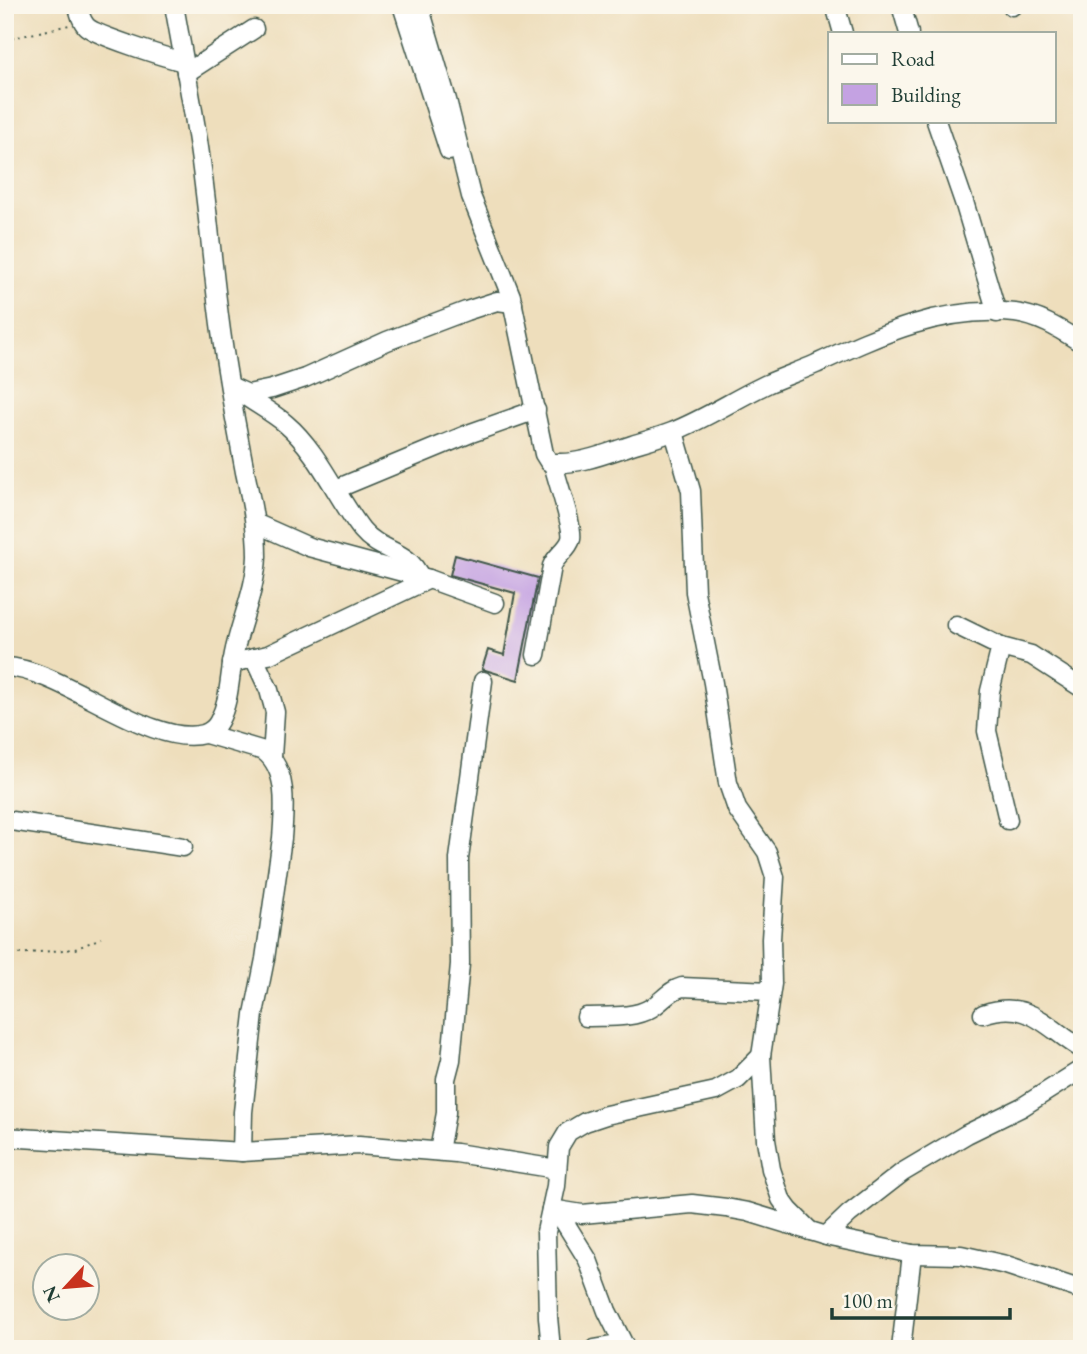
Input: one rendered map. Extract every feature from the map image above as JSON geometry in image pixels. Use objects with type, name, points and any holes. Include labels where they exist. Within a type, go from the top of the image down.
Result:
[{"type":"street","points":[[174,5],[198,142],[255,523],[257,558],[253,584],[232,663],[230,687],[219,720],[206,734]]},
{"type":"street","points":[[402,5],[473,234],[508,302]]},
{"type":"street","points":[[419,5],[447,100],[471,197],[508,302],[536,410],[544,454],[549,462],[578,460],[674,432],[770,383],[867,339],[935,318],[1014,313],[1058,327],[1082,343]]},
{"type":"street","points":[[835,5],[843,32]]},
{"type":"street","points":[[901,5],[909,32]]},
{"type":"street","points":[[80,13],[89,29],[185,68]]},
{"type":"street","points":[[185,68],[254,29]]},
{"type":"street","points":[[936,122],[998,313]]},
{"type":"street","points":[[235,389],[257,393],[305,378],[430,324],[466,311],[508,302]]},
{"type":"street","points":[[235,389],[287,425],[368,536],[374,542],[412,562],[424,578]]},
{"type":"street","points":[[336,489],[471,433],[536,410]]},
{"type":"street","points":[[674,432],[691,491],[695,592],[713,683],[728,783],[737,809],[767,852],[775,877],[770,991],[761,1056],[766,1140],[771,1169],[781,1199],[789,1210],[818,1234]]},
{"type":"street","points":[[536,655],[551,566],[558,554],[567,548],[572,534],[553,463]]},
{"type":"street","points":[[255,523],[309,547],[424,578],[495,603]]},
{"type":"street","points":[[232,663],[268,655],[424,578]]},
{"type":"street","points":[[956,625],[1002,647],[1018,650],[1044,661],[1082,688]]},
{"type":"street","points":[[1002,647],[990,691],[987,731],[1008,821]]},
{"type":"street","points":[[254,658],[269,690],[275,712],[272,757]]},
{"type":"street","points":[[5,667],[16,667],[41,676],[163,731],[185,736],[206,734],[264,751],[272,757],[277,767],[284,809],[282,838],[265,959],[254,1014],[244,1101],[242,1152]]},
{"type":"street","points":[[439,1151],[446,1113],[446,1079],[451,1060],[460,964],[459,859],[483,681]]},
{"type":"street","points":[[5,820],[183,847]]},
{"type":"street","points":[[586,1017],[643,1012],[654,1007],[673,990],[682,987],[770,991]]},
{"type":"street","points":[[983,1014],[1001,1008],[1018,1010],[1046,1022],[1082,1049]]},
{"type":"street","points":[[551,1349],[546,1232],[554,1209],[559,1147],[568,1132],[585,1122],[716,1091],[738,1079],[761,1056]]},
{"type":"street","points":[[818,1234],[849,1214],[903,1172],[967,1134],[1022,1107],[1082,1069]]},
{"type":"street","points":[[5,1137],[242,1152],[359,1145],[439,1151],[557,1169]]},
{"type":"street","points":[[554,1209],[582,1214],[692,1204],[748,1212],[818,1234],[912,1254],[961,1255],[1006,1265],[1082,1290]]},
{"type":"street","points":[[554,1209],[588,1260],[607,1311],[625,1346],[594,1349]]},
{"type":"street","points":[[901,1349],[912,1254]]},
{"type":"path","points":[[5,40],[80,13]]},
{"type":"path","points":[[5,955],[75,949],[101,938]]},
{"type":"building","points":[[455,555],[538,578],[518,680],[482,669],[488,650],[504,655],[515,593],[450,575]]}]
